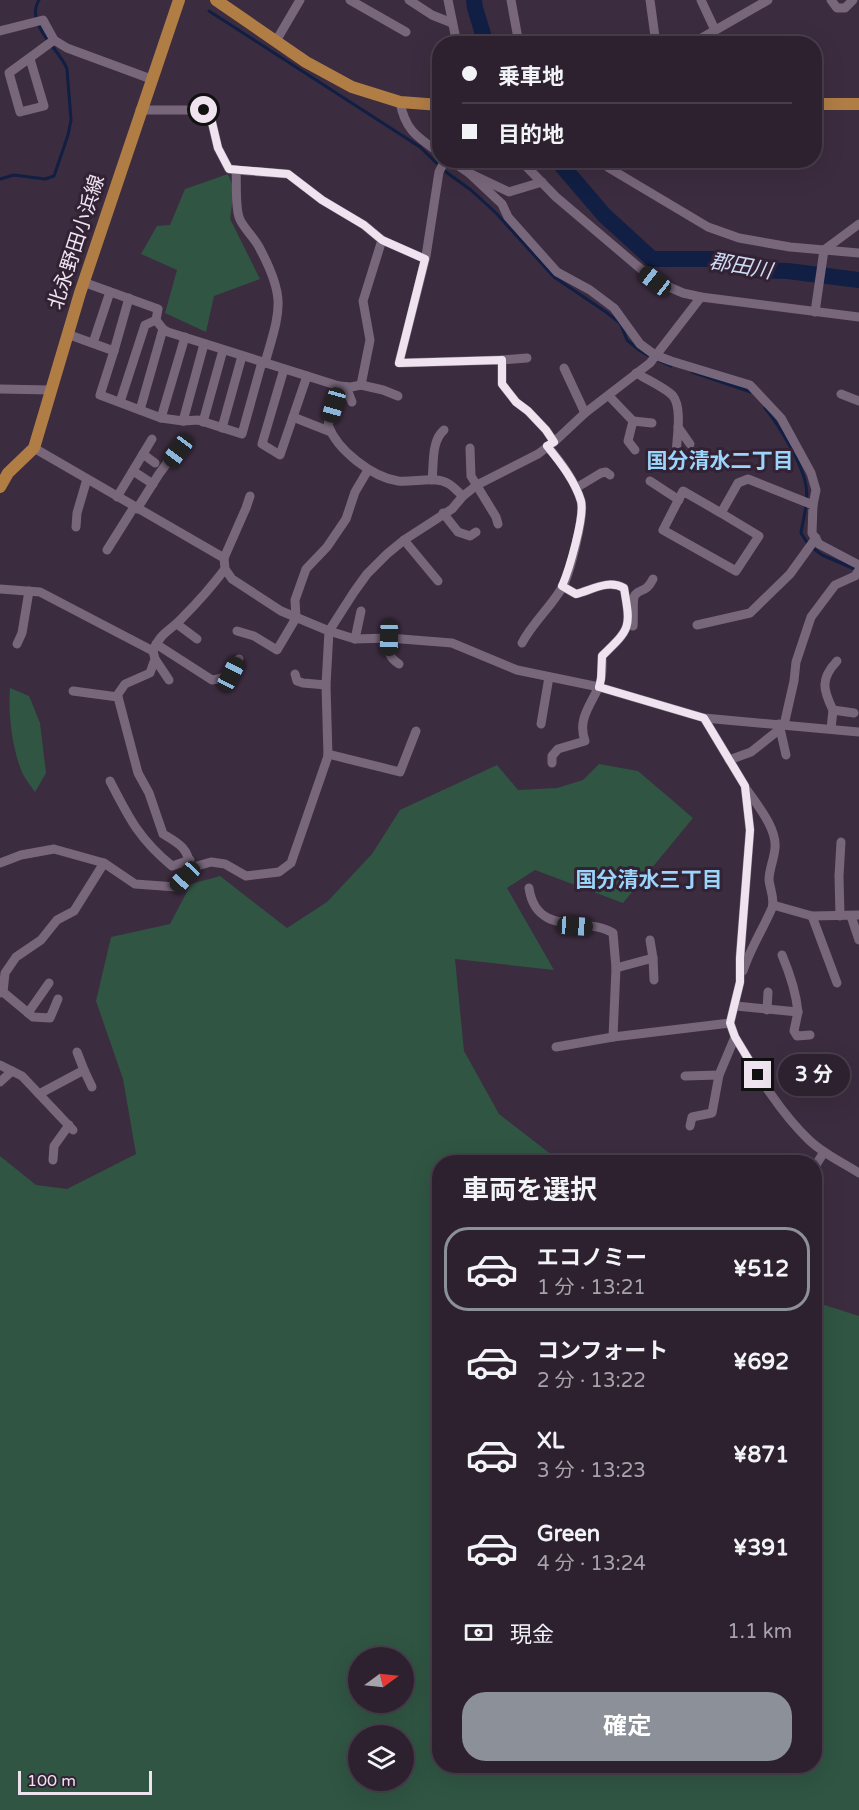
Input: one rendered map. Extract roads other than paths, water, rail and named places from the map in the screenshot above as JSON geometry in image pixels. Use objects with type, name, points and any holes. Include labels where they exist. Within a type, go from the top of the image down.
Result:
[{"type":"main road","name":"北永野田小浜線","points":[[34,448],[83,282],[179,0]]},
{"type":"main road","points":[[216,0],[306,62],[352,87],[400,102],[432,104]]},
{"type":"main road","points":[[822,104],[859,104]]},
{"type":"main road","points":[[1,484],[8,473],[34,448]]},
{"type":"street","points":[[276,41],[300,0]]},
{"type":"street","points":[[350,0],[406,32]]},
{"type":"street","points":[[409,0],[432,15],[452,23]]},
{"type":"street","points":[[448,0],[454,36]]},
{"type":"street","points":[[511,0],[518,36]]},
{"type":"street","points":[[650,0],[655,36]]},
{"type":"street","points":[[701,0],[715,30]]},
{"type":"street","points":[[703,36],[753,4],[768,0]]},
{"type":"street","points":[[831,0],[837,8],[845,8],[853,0]]},
{"type":"street","points":[[0,31],[43,20],[54,40],[85,55],[151,79]]},
{"type":"street","points":[[30,59],[44,106],[20,112],[9,74],[54,40]]},
{"type":"street","points":[[400,102],[403,119],[411,130],[432,147]]},
{"type":"street","points":[[140,110],[204,110],[210,114],[218,148],[229,169],[288,174],[322,200],[364,225],[382,240],[425,259]]},
{"type":"street","points":[[443,168],[425,259],[399,363],[527,358]]},
{"type":"street","points":[[456,168],[509,192],[542,182]]},
{"type":"street","points":[[528,168],[556,197],[655,281],[682,293],[701,297],[859,316]]},
{"type":"street","points":[[609,168],[708,227],[739,238],[790,247],[859,253]]},
{"type":"street","points":[[129,298],[100,395],[161,418],[203,422],[242,434],[278,316],[280,297],[272,272],[258,245],[239,218],[236,170]]},
{"type":"street","points":[[470,173],[502,204],[508,217],[557,272],[590,290],[614,308],[653,359],[750,385],[781,418],[811,473],[816,490],[808,503],[815,540],[859,565]]},
{"type":"street","points":[[815,312],[824,250],[859,224]]},
{"type":"street","points":[[361,385],[370,340],[363,301],[382,240]]},
{"type":"street","points":[[83,282],[158,309],[156,320],[163,329],[184,337],[343,386],[361,385],[398,396]]},
{"type":"street","points":[[93,344],[110,292]]},
{"type":"street","points":[[110,781],[132,825],[151,849],[172,866],[211,862],[225,864],[246,876],[279,872],[291,863],[328,754],[326,685],[329,631],[367,574],[404,540],[452,509],[477,485],[538,454],[585,413],[609,396],[653,359],[701,297]]},
{"type":"street","points":[[120,402],[145,325],[156,320]]},
{"type":"street","points":[[140,410],[163,329]]},
{"type":"street","points":[[67,334],[114,351]]},
{"type":"street","points":[[161,418],[184,337]]},
{"type":"street","points":[[183,420],[204,344]]},
{"type":"street","points":[[203,422],[223,350]]},
{"type":"street","points":[[222,428],[242,356]]},
{"type":"street","points":[[502,360],[502,384],[516,402],[546,430],[582,504],[570,567],[562,586],[522,642]]},
{"type":"street","points":[[564,368],[585,413]]},
{"type":"street","points":[[284,369],[262,444],[280,455],[307,376]]},
{"type":"street","points":[[636,373],[672,396],[677,406],[676,458]]},
{"type":"street","points":[[343,386],[352,402]]},
{"type":"street","points":[[343,386],[328,425],[338,444],[368,470],[399,481],[448,482],[463,496]]},
{"type":"street","points":[[0,389],[50,390]]},
{"type":"street","points":[[841,394],[859,401]]},
{"type":"street","points":[[609,396],[633,422],[652,423]]},
{"type":"street","points":[[293,417],[331,432]]},
{"type":"street","points":[[633,422],[628,441],[635,450]]},
{"type":"street","points":[[678,427],[690,444]]},
{"type":"street","points":[[432,480],[435,442],[444,430]]},
{"type":"street","points":[[117,497],[152,439]]},
{"type":"street","points":[[107,550],[179,447]]},
{"type":"street","points":[[34,448],[224,558]]},
{"type":"street","points":[[470,448],[471,476],[498,524]]},
{"type":"street","points":[[143,454],[155,463]]},
{"type":"street","points":[[237,631],[254,636],[277,650],[296,618],[295,600],[306,569],[327,547],[346,519],[355,492],[368,470]]},
{"type":"street","points":[[133,471],[153,484]]},
{"type":"street","points":[[576,488],[601,473],[606,472],[610,475]]},
{"type":"street","points":[[721,513],[738,483],[748,478],[808,503]]},
{"type":"street","points":[[76,527],[77,513],[87,479]]},
{"type":"street","points":[[650,481],[679,500]]},
{"type":"street","points":[[683,491],[721,513],[759,536],[736,572],[663,530],[683,491]]},
{"type":"street","points":[[250,496],[224,558],[225,569],[232,579],[281,611],[329,631],[355,639],[389,638],[452,643],[517,670],[599,687],[704,718],[859,732]]},
{"type":"street","points":[[443,513],[458,532],[470,536],[476,532]]},
{"type":"street","points":[[404,540],[438,581]]},
{"type":"street","points":[[696,626],[750,613],[790,574],[815,540]]},
{"type":"street","points":[[190,864],[181,844],[163,834],[149,793],[138,773],[118,694],[124,684],[150,673],[162,634],[177,624],[225,569]]},
{"type":"street","points":[[786,755],[781,726],[794,681],[796,662],[811,617],[835,585],[857,573]]},
{"type":"street","points":[[552,763],[552,756],[558,749],[585,741],[583,722],[587,708],[599,687],[602,656],[633,627],[635,614],[633,599],[636,594],[648,588],[653,579]]},
{"type":"street","points":[[562,586],[576,594],[610,583],[616,583],[624,588],[629,618],[624,636]]},
{"type":"street","points":[[0,589],[29,591],[49,596],[212,680],[231,674],[239,659]]},
{"type":"street","points":[[17,644],[22,633],[29,591]]},
{"type":"street","points":[[355,639],[362,610]]},
{"type":"street","points":[[177,624],[197,639]]},
{"type":"street","points":[[389,638],[388,654],[399,664]]},
{"type":"street","points":[[155,651],[169,680]]},
{"type":"street","points":[[831,729],[833,710],[824,693],[825,680],[829,669],[837,661]]},
{"type":"street","points":[[295,674],[297,681],[326,685]]},
{"type":"street","points":[[541,724],[549,677]]},
{"type":"street","points":[[74,691],[118,697]]},
{"type":"street","points":[[833,710],[854,712]]},
{"type":"street","points":[[704,718],[772,832],[776,844],[770,866],[769,881],[773,904],[748,955],[730,1023],[735,1037],[769,1093],[808,1139],[824,1152],[859,1173]]},
{"type":"street","points":[[729,760],[751,752],[781,726]]},
{"type":"street","points":[[328,754],[400,772],[416,730]]},
{"type":"street","points":[[740,982],[750,830],[745,786]]},
{"type":"street","points":[[840,916],[841,842]]},
{"type":"street","points":[[0,863],[21,855],[54,849],[104,863],[135,884],[157,887],[176,886],[190,864]]},
{"type":"street","points":[[58,999],[50,1018],[33,1017],[1,992],[5,973],[16,957],[41,940],[57,920],[74,911],[104,863]]},
{"type":"street","points":[[529,888],[530,897],[540,912],[561,924],[606,928],[613,933],[616,968],[613,1037]]},
{"type":"street","points":[[773,904],[812,916],[855,915],[859,939]]},
{"type":"street","points":[[812,916],[837,983]]},
{"type":"street","points":[[650,940],[654,981]]},
{"type":"street","points":[[782,955],[791,975],[796,996],[798,1012],[794,1031],[796,1036],[810,1035]]},
{"type":"street","points":[[616,968],[653,958]]},
{"type":"street","points":[[28,1013],[49,983]]},
{"type":"street","points":[[767,1010],[768,992]]},
{"type":"street","points":[[736,1006],[798,1012]]},
{"type":"street","points":[[556,1047],[613,1037],[730,1023]]},
{"type":"street","points":[[690,1126],[692,1117],[712,1113],[719,1075],[735,1037]]},
{"type":"street","points":[[78,1052],[92,1087]]},
{"type":"street","points":[[0,1065],[22,1076],[71,1128],[54,1146],[53,1160]]},
{"type":"street","points":[[39,1094],[84,1070]]},
{"type":"street","points":[[0,1082],[12,1071]]},
{"type":"street","points":[[685,1076],[719,1075]]},
{"type":"waterway","points":[[0,179],[14,175],[45,179],[54,176],[68,135],[71,120],[67,69],[39,27],[36,18],[39,0]]},
{"type":"waterway","name":"郡田川","points":[[474,0],[484,36]]},
{"type":"waterway","points":[[209,11],[420,147],[432,159]]},
{"type":"waterway","points":[[442,168],[496,213],[554,277],[620,323],[627,340],[649,356]]},
{"type":"waterway","name":"郡田川","points":[[564,168],[604,215],[652,259],[718,259],[752,270],[788,271],[859,280]]},
{"type":"waterway","points":[[655,359],[671,366]]},
{"type":"waterway","points":[[692,372],[751,392]]},
{"type":"waterway","points":[[765,408],[790,446],[804,477],[807,498],[801,533],[808,544]]},
{"type":"waterway","points":[[813,548],[822,555],[857,570]]},
{"type":"district","name":"国分清水二丁目","points":[[720,461]]},
{"type":"district","name":"国分清水三丁目","points":[[649,880]]}]
